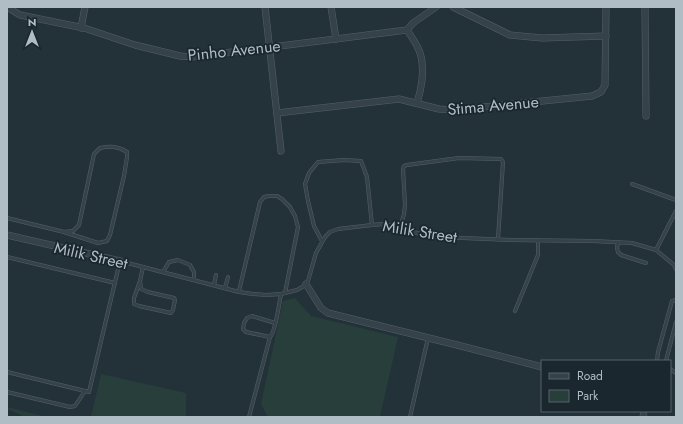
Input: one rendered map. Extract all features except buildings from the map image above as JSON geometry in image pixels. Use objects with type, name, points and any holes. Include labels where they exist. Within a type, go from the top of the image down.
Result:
[{"type":"street","name":"Pinho Avenue","points":[[8,7],[20,15],[81,28],[134,45],[180,56],[192,57],[407,30]]},
{"type":"street","points":[[81,28],[85,7]]},
{"type":"street","points":[[265,7],[281,151]]},
{"type":"street","points":[[331,7],[336,39]]},
{"type":"street","points":[[417,103],[422,84],[422,61],[418,48],[407,30],[413,23],[436,7]]},
{"type":"street","points":[[453,7],[510,35],[542,38],[606,36]]},
{"type":"street","name":"Stima Avenue","points":[[276,113],[399,99],[439,109],[454,110],[592,96],[601,92],[605,85],[606,7]]},
{"type":"street","points":[[645,7],[646,116]]},
{"type":"street","name":"Milik Street","points":[[7,235],[120,261]]},
{"type":"street","points":[[306,284],[321,308],[328,313],[541,367]]},
{"type":"lane","points":[[7,218],[64,232],[98,243],[107,241],[110,235],[124,176],[127,152],[122,148],[111,146],[100,148],[94,154],[79,225],[73,231],[64,232]]},
{"type":"lane","points":[[400,228],[405,205],[404,166],[459,158],[501,159],[503,162],[498,239]]},
{"type":"lane","points":[[322,242],[314,226],[305,184],[308,173],[318,162],[344,160],[360,161],[367,177],[372,225]]},
{"type":"lane","points":[[632,184],[676,200]]},
{"type":"lane","points":[[239,292],[260,202],[264,197],[277,196],[290,206],[298,227],[285,293]]},
{"type":"lane","points":[[656,250],[676,211]]},
{"type":"lane","name":"Milik Street","points":[[120,261],[239,292],[253,294],[281,294],[297,290],[306,284],[316,253],[325,237],[330,232],[338,229],[383,224],[424,235],[440,237],[632,243],[656,250],[674,265],[676,269]]},
{"type":"lane","points":[[516,311],[538,255],[538,240]]},
{"type":"lane","points":[[618,242],[617,248],[621,255],[646,263]]},
{"type":"lane","points":[[7,256],[115,283]]},
{"type":"lane","points":[[163,272],[169,262],[178,260],[190,265],[194,272],[194,280]]},
{"type":"lane","points":[[7,372],[90,392],[120,261]]},
{"type":"lane","points":[[140,281],[140,289],[174,298],[174,306],[171,313],[134,304],[134,298],[143,267]]},
{"type":"lane","points":[[214,285],[216,275]]},
{"type":"lane","points":[[225,288],[228,277]]},
{"type":"lane","points":[[249,417],[270,337],[272,336],[281,294]]},
{"type":"lane","points":[[657,360],[658,352],[674,300]]},
{"type":"lane","points":[[270,337],[246,332],[243,329],[244,323],[247,318],[252,316],[275,323]]},
{"type":"lane","points":[[666,360],[676,322]]},
{"type":"lane","points":[[410,417],[428,338]]},
{"type":"lane","points":[[7,392],[70,407],[75,406],[85,391]]},
{"type":"green space","points":[[295,298],[311,316],[398,337],[380,417],[268,417],[261,404],[283,301]]},
{"type":"green space","points":[[101,374],[186,393],[186,417],[91,417]]},
{"type":"green space","points":[[7,407],[47,417],[25,417],[7,409]]}]
